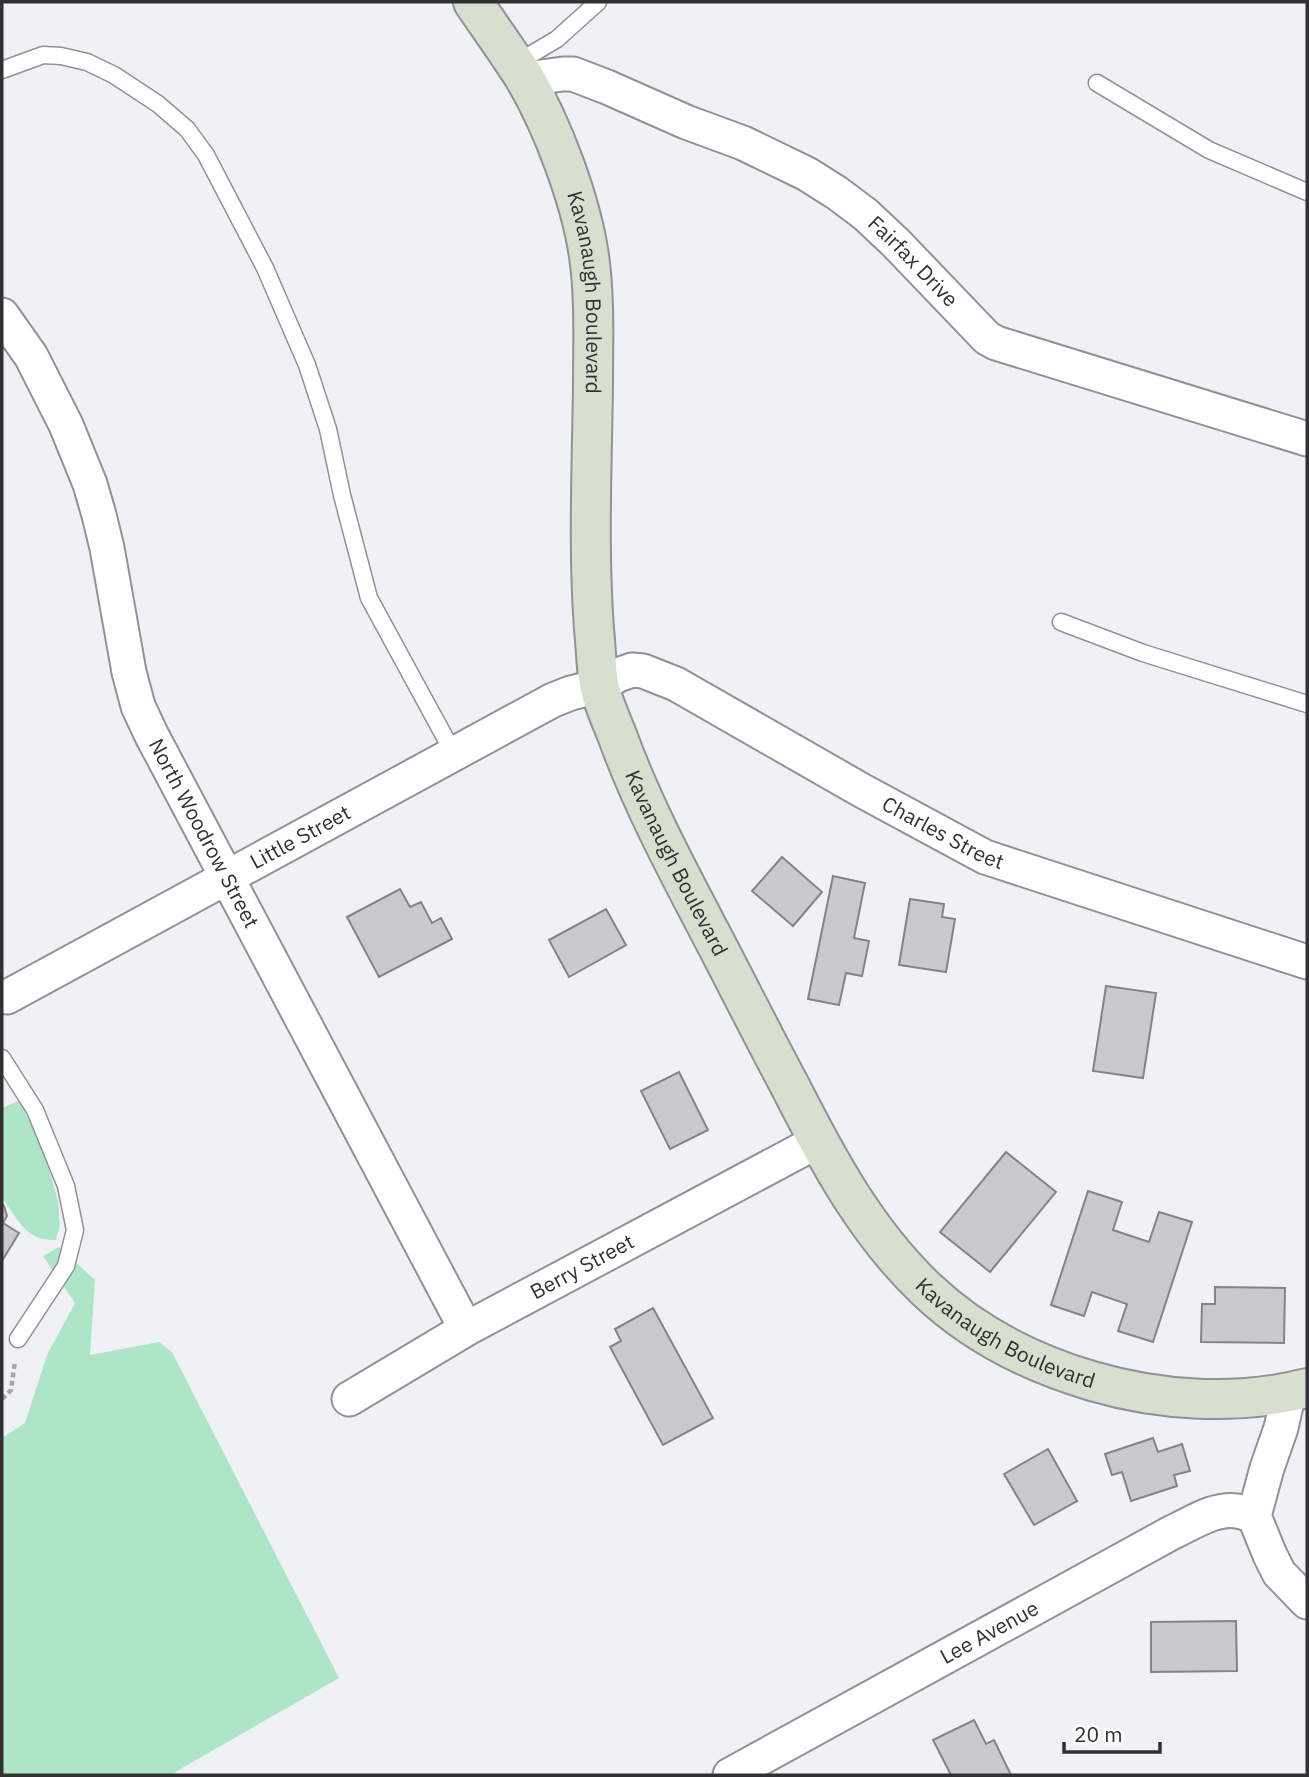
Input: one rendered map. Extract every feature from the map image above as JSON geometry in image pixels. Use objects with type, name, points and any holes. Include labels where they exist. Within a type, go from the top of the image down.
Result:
[{"type":"street","name":"Kavanaugh Boulevard","points":[[473,2],[520,72],[550,131],[581,215],[589,258],[593,332],[591,591],[599,686],[652,819],[818,1142],[864,1218],[903,1266],[928,1292],[956,1315],[1005,1346],[1040,1363],[1079,1377],[1145,1394],[1223,1399],[1298,1390]]},
{"type":"street","name":"Fairfax Drive","points":[[520,72],[573,74],[743,143],[807,174],[837,192],[865,214],[987,338],[996,343],[1307,439]]},
{"type":"street","name":"North Woodrow Street","points":[[2,315],[32,356],[66,425],[90,484],[107,548],[138,706],[466,1329]]},
{"type":"street","name":"Charles Street","points":[[599,686],[632,670],[665,679],[985,857],[1307,962]]},
{"type":"street","name":"Little Street","points":[[5,993],[228,877],[553,700],[599,686]]},
{"type":"street","name":"Berry Street","points":[[349,1399],[466,1329],[818,1142]]},
{"type":"street","points":[[1298,1390],[1267,1468],[1254,1516],[1279,1573],[1307,1602]]},
{"type":"street","name":"Lee Avenue","points":[[731,1775],[1171,1533],[1223,1511],[1237,1510],[1254,1516]]},
{"type":"lane","points":[[520,72],[598,2]]},
{"type":"lane","points":[[2,70],[43,55],[87,62],[114,75],[158,104],[187,129],[206,155],[265,268],[307,365],[328,429],[369,598],[454,754]]},
{"type":"lane","points":[[1097,83],[1209,150],[1307,192]]},
{"type":"lane","points":[[1061,622],[1143,653],[1307,704]]},
{"type":"lane","points":[[2,1058],[35,1110],[66,1186],[75,1230],[66,1265],[18,1339]]},
{"type":"path","points":[[2,1399],[11,1390],[18,1339]]},
{"type":"green space","points":[[19,1101],[43,1148],[58,1201],[60,1224],[56,1240],[36,1237],[29,1233],[2,1198],[2,1108]]},
{"type":"green space","points":[[59,1247],[95,1280],[90,1355],[159,1342],[172,1352],[339,1678],[173,1775],[2,1775],[2,1438],[25,1423],[47,1355],[75,1303],[43,1256]]},
{"type":"building","points":[[782,857],[822,892],[793,926],[752,891]]},
{"type":"building","points":[[833,876],[865,883],[854,938],[869,941],[862,976],[846,973],[839,1005],[808,999]]},
{"type":"building","points":[[400,889],[410,907],[421,902],[432,923],[441,918],[452,939],[379,977],[347,917]]},
{"type":"building","points":[[910,899],[944,904],[942,917],[955,919],[946,972],[899,965]]},
{"type":"building","points":[[606,909],[626,945],[569,977],[549,940]]},
{"type":"building","points":[[1106,986],[1156,993],[1143,1078],[1093,1071]]},
{"type":"building","points":[[679,1072],[708,1130],[670,1149],[641,1091]]},
{"type":"building","points":[[1006,1152],[1056,1192],[990,1272],[940,1232]]},
{"type":"building","points":[[1088,1191],[1122,1202],[1113,1230],[1149,1242],[1159,1212],[1192,1222],[1153,1342],[1118,1331],[1127,1304],[1092,1292],[1084,1316],[1051,1305]]},
{"type":"building","points":[[2,1204],[7,1216],[3,1223],[19,1233],[2,1261]]},
{"type":"building","points":[[1215,1287],[1285,1288],[1284,1343],[1201,1342],[1202,1304],[1215,1304]]},
{"type":"building","points":[[653,1308],[713,1418],[663,1445],[610,1347],[621,1341],[615,1329]]},
{"type":"building","points":[[1153,1438],[1158,1452],[1182,1444],[1190,1471],[1174,1475],[1177,1486],[1131,1501],[1122,1472],[1112,1475],[1105,1454]]},
{"type":"building","points":[[1048,1449],[1077,1501],[1034,1525],[1004,1474]]},
{"type":"building","points":[[1236,1621],[1237,1671],[1151,1672],[1151,1622]]},
{"type":"building","points":[[974,1720],[986,1744],[994,1740],[1011,1775],[951,1775],[933,1740]]}]
